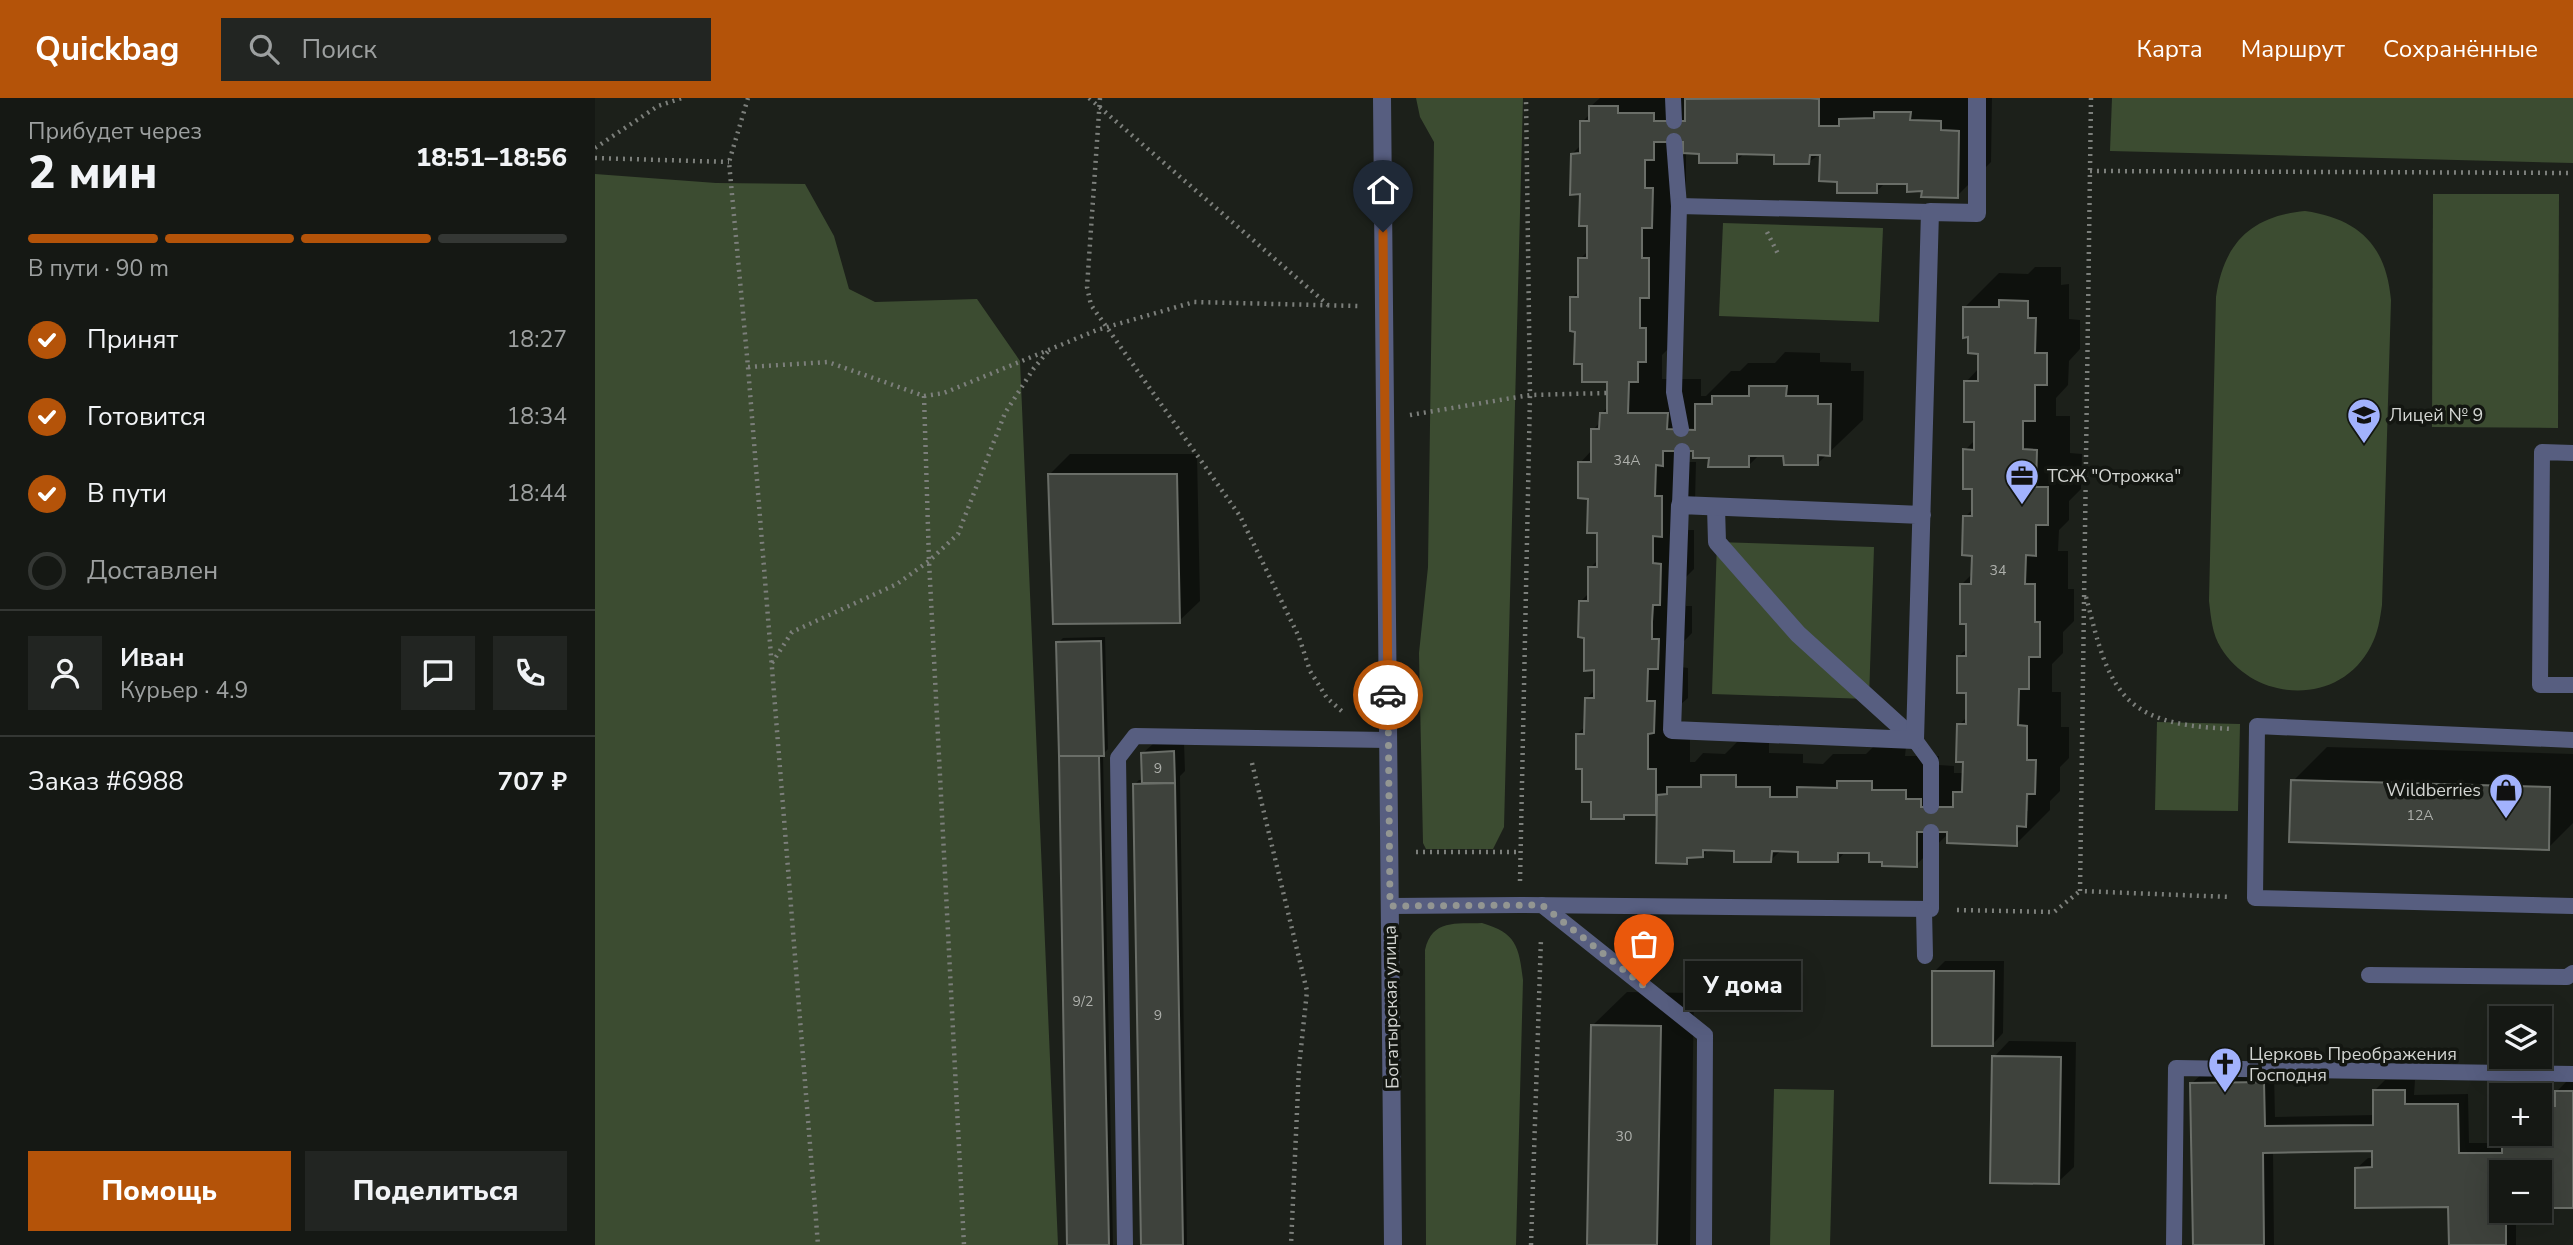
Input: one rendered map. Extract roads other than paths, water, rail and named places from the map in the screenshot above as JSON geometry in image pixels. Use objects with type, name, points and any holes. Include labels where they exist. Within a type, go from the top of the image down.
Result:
[{"type":"street","name":"Богатырская улица","points":[[1382,98],[1394,1245]]},
{"type":"street","points":[[1915,740],[1930,212],[1977,213],[1977,98]]},
{"type":"street","points":[[1915,740],[1672,730],[1680,505],[1922,515]]},
{"type":"street","points":[[1716,506],[1717,542],[1798,634],[1915,740]]},
{"type":"lane","points":[[1673,98],[1674,121]]},
{"type":"lane","points":[[1674,141],[1679,206],[1674,393],[1682,429]]},
{"type":"lane","points":[[1679,206],[1930,212]]},
{"type":"lane","points":[[1680,505],[1682,451]]},
{"type":"lane","points":[[2573,453],[2542,452],[2540,685],[2573,685]]},
{"type":"lane","points":[[2573,740],[2257,726],[2255,898],[2573,906]]},
{"type":"lane","points":[[1125,1245],[1118,758],[1135,736],[1388,740]]},
{"type":"lane","points":[[1915,740],[1931,762],[1931,806]]},
{"type":"lane","points":[[1925,956],[1931,832]]},
{"type":"lane","points":[[1542,905],[1705,1035],[1705,1245]]},
{"type":"lane","points":[[1390,906],[1928,909]]},
{"type":"lane","points":[[2369,975],[2567,977],[2573,973]]},
{"type":"lane","points":[[2174,1245],[2176,1068],[2573,1074]]},
{"type":"place","name":"Лицей № 9","points":[[2364,445]]},
{"type":"place","name":"ТСЖ \"Отрожка\"","points":[[2022,506]]},
{"type":"place","name":"Wildberries","points":[[2506,820]]},
{"type":"place","name":"У дома","points":[[1644,986]]},
{"type":"place","name":"Церковь Преображения Господня","points":[[2225,1094]]}]
